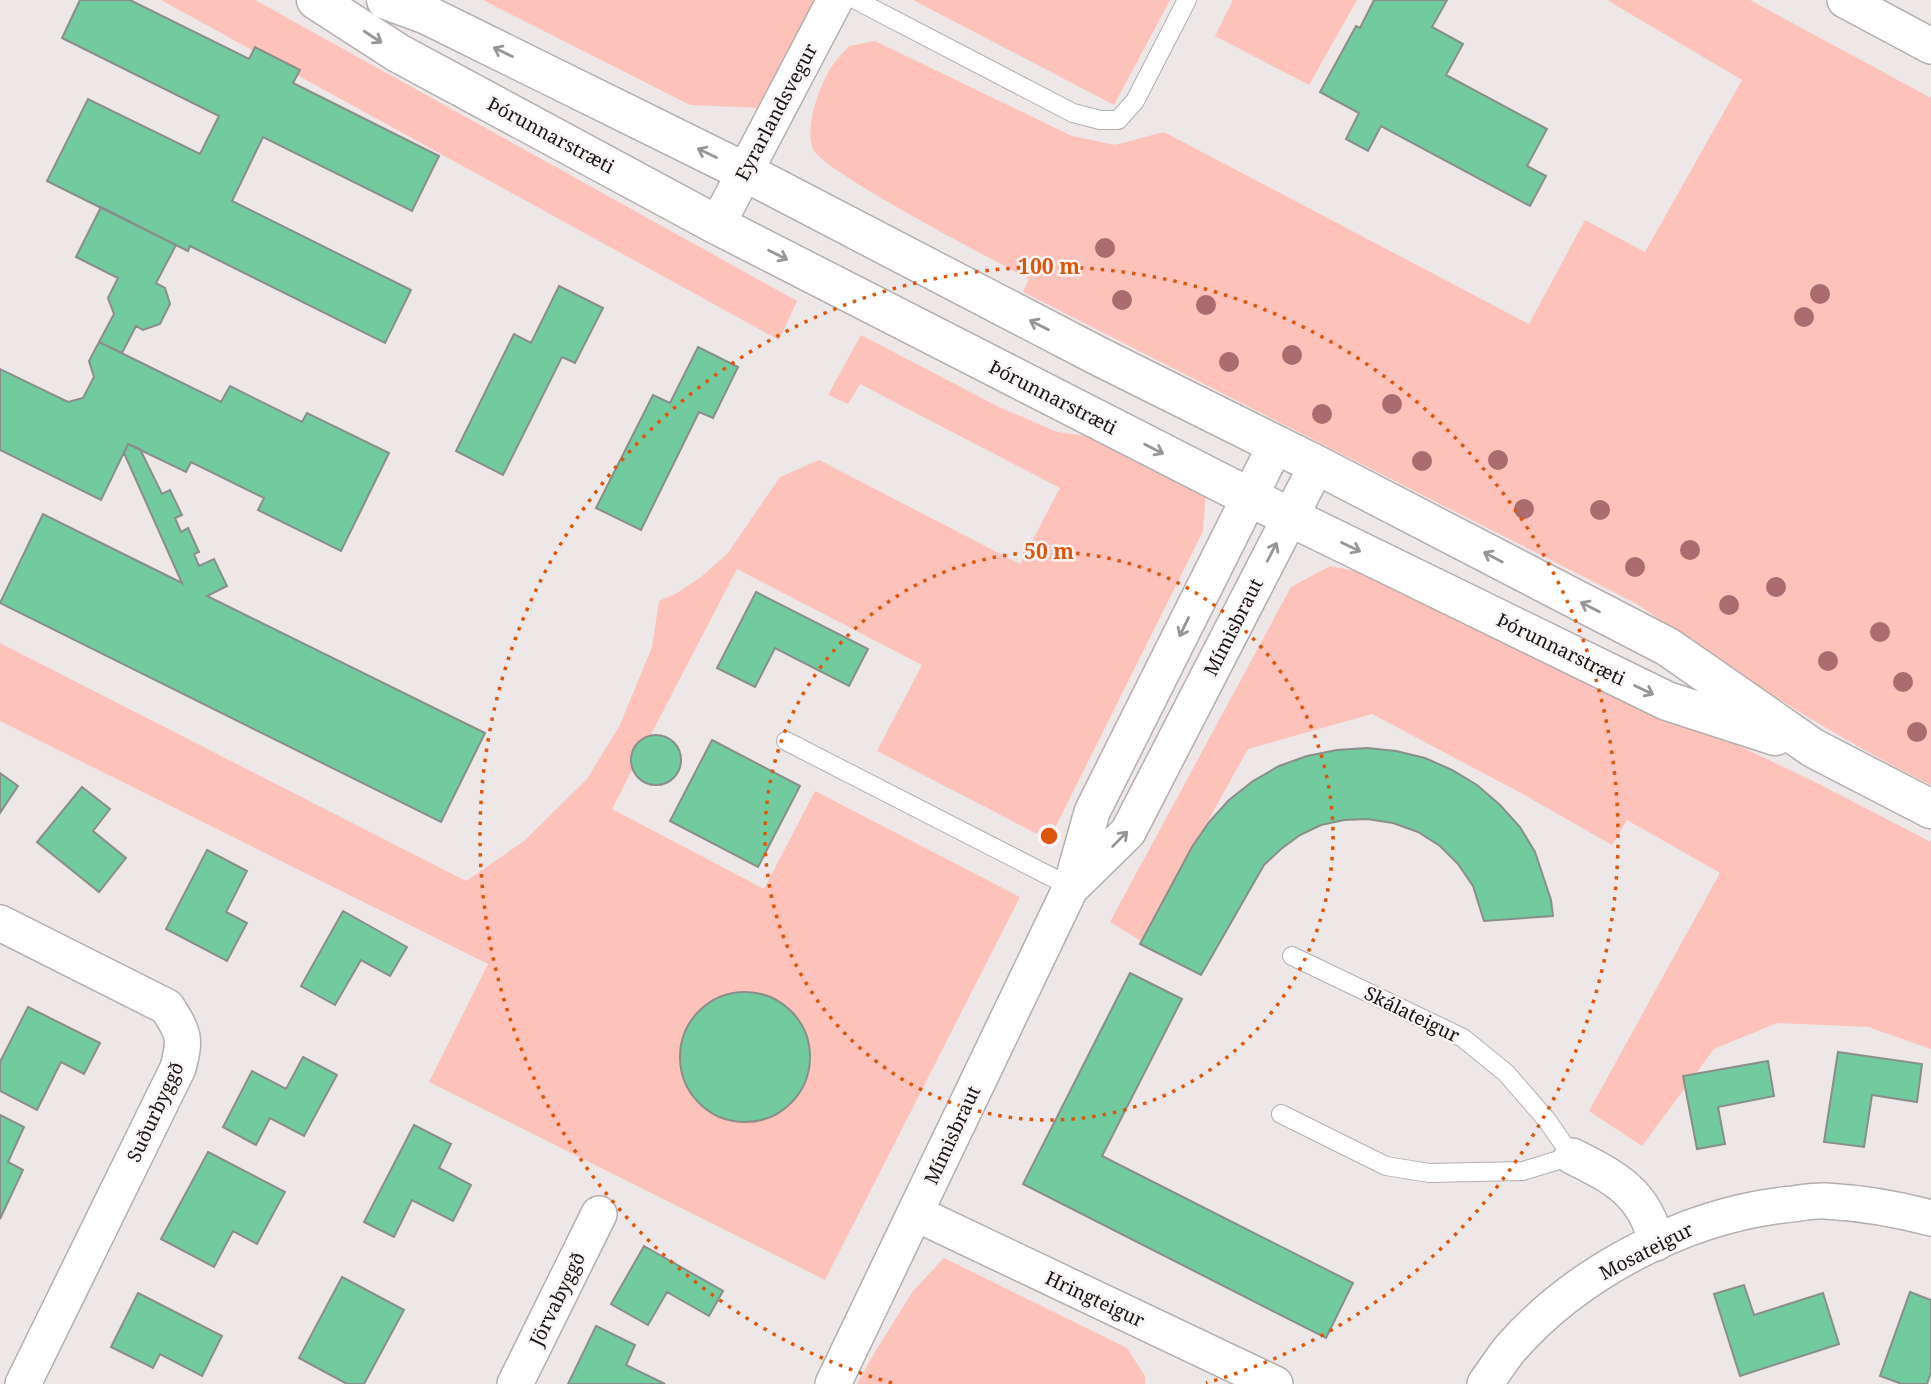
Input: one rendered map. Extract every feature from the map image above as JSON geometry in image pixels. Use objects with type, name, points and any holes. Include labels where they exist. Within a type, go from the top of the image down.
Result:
[{"type":"street","name":"Þórunnarstræti","points":[[316,0],[398,53],[717,225],[1249,498],[1667,701],[1813,748]]},
{"type":"street","name":"Þórunnarstræti","points":[[386,0],[427,15],[745,172],[1668,647],[1813,748],[1931,809]]},
{"type":"street","name":"Eyrarlandsvegur","points":[[717,225],[835,0]]},
{"type":"street","points":[[1845,0],[1931,46]]},
{"type":"street","name":"Mímisbraut","points":[[833,1384],[1071,887],[1093,812],[1276,444]]},
{"type":"street","name":"Mímisbraut","points":[[1071,887],[1128,832],[1317,465]]},
{"type":"street","name":"Suðurbyggð","points":[[0,923],[167,1007],[183,1032],[183,1048],[178,1068],[23,1384]]},
{"type":"street","name":"Skálateigur","points":[[1572,1156],[1614,1177],[1637,1200],[1652,1223],[1656,1243]]},
{"type":"street","name":"Mosateigur","points":[[1485,1384],[1510,1349],[1560,1301],[1607,1268],[1692,1225],[1755,1209],[1823,1201],[1900,1210],[1931,1219]]},
{"type":"street","name":"Hringteigur","points":[[915,1213],[1275,1384]]},
{"type":"street","name":"Jörvabyggð","points":[[515,1384],[598,1214]]},
{"type":"lane","points":[[856,0],[1073,113],[1100,120],[1118,120],[1135,101],[1187,0]]},
{"type":"lane","points":[[786,741],[1071,887]]},
{"type":"lane","name":"Skálateigur","points":[[1292,956],[1463,1038],[1506,1073],[1546,1119],[1572,1156]]},
{"type":"lane","points":[[1280,1114],[1386,1166],[1429,1173],[1523,1171],[1572,1156]]},
{"type":"shaded area","points":[[161,0],[255,0],[797,301],[779,340]]},
{"type":"shaded area","points":[[483,0],[817,2],[760,108],[690,105]]},
{"type":"shaded area","points":[[913,0],[1170,0],[1114,105]]},
{"type":"shaded area","points":[[1233,0],[1357,0],[1309,85],[1215,36]]},
{"type":"shaded area","points":[[1607,0],[1750,0],[1931,98],[1931,785],[1855,745],[1781,700],[1637,604],[1023,292],[1029,279],[912,216],[846,176],[813,149],[811,141],[813,112],[831,68],[849,46],[875,41],[1072,136],[1115,145],[1164,132],[1529,324],[1585,220],[1645,252],[1742,80]]},
{"type":"shaded area","points":[[861,335],[999,407],[1057,432],[1104,438],[1206,492],[1203,531],[1049,840],[877,751],[922,665],[737,569],[612,809],[764,889],[815,791],[1020,897],[825,1280],[429,1082],[488,964],[0,721],[0,643],[466,881],[524,841],[587,779],[620,725],[652,647],[659,601],[701,577],[728,553],[780,477],[819,460],[1020,564],[1060,488],[860,384],[848,404],[828,395]]},
{"type":"shaded area","points":[[1330,566],[1388,578],[1817,783],[1931,842],[1931,1049],[1868,1027],[1777,1023],[1714,1049],[1642,1146],[1589,1111],[1720,873],[1627,820],[1612,845],[1372,714],[1248,749],[1141,941],[1110,922],[1291,587]]},
{"type":"shaded area","points":[[944,1258],[1127,1348],[1145,1376],[1145,1384],[857,1384],[913,1291]]},
{"type":"building","points":[[80,0],[130,0],[249,59],[255,47],[300,70],[293,83],[439,156],[412,211],[263,137],[232,201],[411,290],[385,343],[190,246],[188,251],[47,181],[88,99],[200,154],[219,116],[62,38]]},
{"type":"building","points":[[1374,0],[1447,0],[1432,27],[1463,44],[1446,75],[1547,129],[1527,166],[1546,176],[1530,206],[1381,126],[1368,151],[1346,139],[1359,113],[1320,92],[1356,26],[1360,28]]},
{"type":"building","points":[[101,207],[176,245],[156,283],[165,288],[170,304],[160,324],[143,330],[136,326],[122,353],[99,342],[114,314],[108,298],[118,278],[76,257]]},
{"type":"building","points":[[559,286],[603,308],[575,363],[562,357],[503,475],[456,451],[514,334],[531,343]]},
{"type":"building","points":[[99,342],[221,402],[230,386],[302,422],[307,413],[389,453],[341,551],[258,510],[264,498],[191,462],[186,472],[128,444],[101,500],[0,450],[0,369],[68,402],[83,398],[94,377],[89,361]]},
{"type":"building","points":[[698,347],[738,367],[713,418],[699,412],[641,530],[596,508],[653,395],[670,403]]},
{"type":"building","points":[[128,444],[140,449],[162,494],[170,490],[182,515],[175,518],[181,532],[188,528],[199,552],[194,554],[199,566],[214,559],[227,586],[207,596],[485,733],[441,822],[0,603],[43,514],[182,583],[124,453]]},
{"type":"building","points":[[756,592],[868,649],[849,686],[775,648],[755,687],[717,668]]},
{"type":"building","points":[[656,735],[674,742],[681,760],[674,778],[656,785],[638,778],[631,760],[638,742]]},
{"type":"building","points":[[712,740],[800,786],[758,867],[670,821]]},
{"type":"building","points":[[1367,748],[1425,758],[1477,785],[1500,805],[1520,827],[1535,852],[1551,900],[1553,916],[1484,921],[1473,886],[1458,864],[1440,846],[1418,832],[1393,823],[1367,819],[1344,820],[1321,825],[1300,835],[1264,865],[1201,975],[1140,944],[1192,847],[1209,822],[1229,800],[1253,781],[1279,766],[1307,756]]},
{"type":"building","points":[[0,773],[18,786],[0,813]]},
{"type":"building","points":[[82,787],[110,809],[93,831],[126,858],[99,892],[37,842]]},
{"type":"building","points":[[207,850],[247,871],[226,912],[247,923],[227,961],[166,929]]},
{"type":"building","points":[[343,911],[407,947],[390,976],[361,960],[335,1005],[301,986]]},
{"type":"building","points":[[1130,973],[1182,999],[1102,1156],[1353,1283],[1326,1338],[1023,1184]]},
{"type":"building","points":[[745,992],[770,997],[791,1011],[805,1032],[810,1057],[805,1082],[791,1103],[770,1117],[745,1122],[720,1117],[699,1103],[685,1082],[680,1057],[685,1032],[699,1011],[720,997]]},
{"type":"building","points":[[28,1007],[100,1043],[84,1074],[61,1062],[37,1110],[0,1091],[0,1062]]},
{"type":"building","points":[[1838,1052],[1922,1064],[1917,1102],[1872,1095],[1864,1147],[1824,1142]]},
{"type":"building","points":[[303,1057],[337,1075],[304,1136],[270,1118],[256,1145],[223,1127],[252,1071],[286,1089]]},
{"type":"building","points":[[1768,1061],[1774,1096],[1718,1107],[1725,1144],[1697,1149],[1683,1076]]},
{"type":"building","points":[[0,1115],[24,1127],[8,1162],[23,1170],[0,1219]]},
{"type":"building","points":[[414,1125],[451,1144],[439,1168],[471,1185],[453,1221],[412,1200],[394,1237],[364,1222]]},
{"type":"building","points":[[208,1152],[285,1192],[257,1244],[233,1231],[214,1267],[161,1239]]},
{"type":"building","points":[[644,1246],[723,1291],[709,1316],[667,1292],[648,1325],[611,1304]]},
{"type":"building","points":[[342,1277],[404,1310],[364,1384],[347,1384],[299,1358]]},
{"type":"building","points":[[1744,1285],[1754,1315],[1823,1293],[1839,1344],[1740,1376],[1714,1294]]},
{"type":"building","points":[[1910,1292],[1931,1300],[1931,1372],[1927,1384],[1902,1384],[1880,1376]]},
{"type":"building","points":[[138,1293],[222,1336],[202,1376],[160,1354],[153,1368],[111,1347]]},
{"type":"building","points":[[596,1326],[635,1345],[626,1365],[665,1384],[568,1384]]}]
